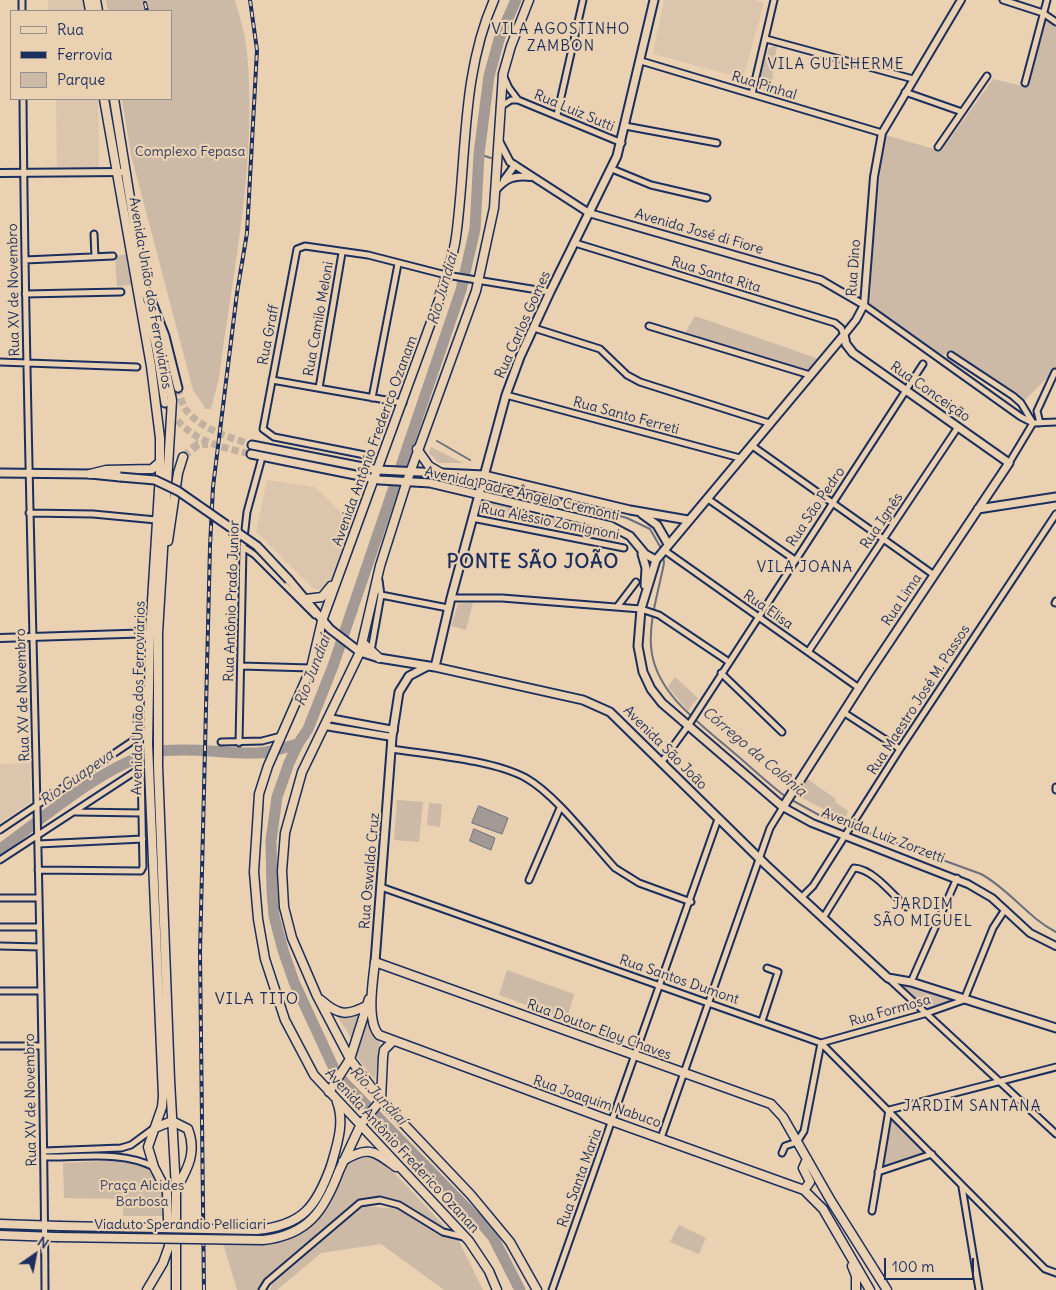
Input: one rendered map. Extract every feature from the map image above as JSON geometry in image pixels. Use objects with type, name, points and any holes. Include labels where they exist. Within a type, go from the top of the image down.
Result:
[{"type":"main road","name":"Avenida Antônio Frederico Ozanam","points":[[268,766],[311,668],[322,620],[381,471],[403,403],[449,275],[456,239],[471,76],[482,30],[494,0]]},
{"type":"main road","points":[[529,0],[511,46],[503,74],[495,191],[486,253],[406,477],[380,566],[363,643],[356,650],[329,718],[302,772],[285,833],[282,871],[284,907],[292,938],[317,996],[350,1059],[380,1101],[472,1195],[505,1236],[537,1290]]},
{"type":"main road","name":"Rua Carlos Gomes","points":[[431,667],[506,395],[520,357],[612,168],[622,143],[654,0]]},
{"type":"main road","name":"Avenida União dos Ferroviários","points":[[104,100],[157,407],[160,462],[150,633],[146,766],[163,1096],[162,1107],[148,1147],[154,1168],[167,1192],[169,1246],[163,1263],[147,1290]]},
{"type":"main road","name":"Avenida União dos Ferroviários","points":[[114,100],[143,275],[172,400],[158,633],[158,766],[176,1189],[176,1290]]},
{"type":"main road","points":[[143,275],[165,336],[178,388]]},
{"type":"main road","points":[[139,302],[146,312],[165,403]]},
{"type":"main road","name":"Rua Dino","points":[[662,552],[844,335]]},
{"type":"main road","name":"Rua Conceição","points":[[844,335],[850,350],[1009,463]]},
{"type":"main road","name":"Avenida Padre Ângelo Cremonti","points":[[252,445],[381,471],[611,526],[623,531],[636,542],[648,558],[662,552],[657,525],[650,519],[630,510]]},
{"type":"main road","points":[[417,449],[429,466],[441,473]]},
{"type":"main road","name":"Avenida Padre Ângelo Cremonti","points":[[251,454],[378,479],[441,473],[484,475],[630,510],[688,520]]},
{"type":"main road","points":[[161,582],[178,473],[183,457]]},
{"type":"main road","points":[[90,474],[106,470],[152,469],[160,462]]},
{"type":"main road","name":"Rua Lima","points":[[784,805],[843,712],[1009,463]]},
{"type":"main road","name":"Avenida São João","points":[[0,473],[90,474],[155,480],[178,491],[257,546],[306,599],[330,629],[356,650],[379,658],[431,667],[583,700],[600,706],[610,712],[760,859],[888,978]]},
{"type":"main road","points":[[978,509],[1056,496]]},
{"type":"main road","points":[[636,542],[646,568],[645,596]]},
{"type":"main road","name":"Avenida Luiz Zorzetti","points":[[662,552],[645,596],[645,610],[638,646],[643,672],[662,703],[690,723],[784,805]]},
{"type":"main road","points":[[306,599],[314,599],[326,594],[340,571]]},
{"type":"main road","points":[[363,643],[379,658]]},
{"type":"main road","name":"Rua Oswaldo Cruz","points":[[392,1041],[379,1035],[374,1028],[372,990],[393,734],[399,692],[409,676],[431,667]]},
{"type":"main road","name":"Avenida Antônio Frederico Ozanan","points":[[268,766],[259,794],[255,830],[254,872],[259,924],[265,959],[286,1020],[314,1075],[331,1088],[335,1098],[466,1237],[480,1256],[498,1290]]},
{"type":"main road","name":"Rua Doutor Eloy Chaves","points":[[375,962],[771,1104],[783,1117],[831,1202],[887,1290]]},
{"type":"main road","points":[[888,978],[911,982],[1056,1028]]},
{"type":"main road","points":[[331,1088],[350,1059],[372,990]]},
{"type":"main road","points":[[317,996],[335,1011],[349,1014],[368,1005]]},
{"type":"main road","points":[[380,1101],[384,1050],[392,1041]]},
{"type":"main road","name":"Rua Joaquim Nabuco","points":[[392,1041],[612,1122],[793,1184],[807,1191]]},
{"type":"main road","name":"Viaduto Sperandio Pelliciari","points":[[0,1224],[257,1230],[289,1224],[309,1209],[322,1190],[331,1166],[341,1114],[335,1098]]},
{"type":"main road","name":"Viaduto Sperandio Pelliciari","points":[[0,1235],[45,1237],[279,1238],[298,1230],[322,1209],[361,1124],[380,1101]]},
{"type":"main road","points":[[155,1128],[172,1121],[188,1129],[193,1150],[176,1189]]},
{"type":"main road","points":[[343,1161],[358,1152],[368,1150],[385,1159],[412,1178]]},
{"type":"main road","points":[[807,1159],[803,1168],[810,1182],[807,1191]]},
{"type":"main road","points":[[807,1191],[815,1188],[818,1189],[831,1202]]},
{"type":"main road","points":[[807,1191],[823,1209],[870,1290]]},
{"type":"main road","points":[[850,1256],[856,1276],[856,1290]]},
{"type":"street","points":[[557,115],[583,0]]},
{"type":"street","points":[[752,94],[774,0]]},
{"type":"street","name":"Rua Dino","points":[[844,335],[856,320],[864,305],[874,177],[882,133],[961,0]]},
{"type":"street","points":[[1003,0],[1043,13],[1056,22]]},
{"type":"street","points":[[1025,83],[1047,0]]},
{"type":"street","points":[[766,39],[913,79]]},
{"type":"street","name":"Rua Pinhal","points":[[641,60],[882,133]]},
{"type":"street","name":"Rua Luiz Sutti","points":[[503,74],[509,88],[518,100]]},
{"type":"street","points":[[938,147],[987,76]]},
{"type":"street","points":[[905,92],[962,112]]},
{"type":"street","name":"Rua XV de Novembro","points":[[23,100],[28,473],[38,832],[45,1290]]},
{"type":"street","name":"Rua Luiz Sutti","points":[[500,108],[505,102],[518,100],[622,143]]},
{"type":"street","points":[[625,126],[717,143]]},
{"type":"street","name":"Avenida José di Fiore","points":[[498,139],[505,156],[515,165],[589,213],[821,280],[864,305]]},
{"type":"street","points":[[495,191],[515,165]]},
{"type":"street","points":[[612,168],[650,185],[707,198]]},
{"type":"street","points":[[0,173],[126,172]]},
{"type":"street","points":[[503,182],[514,176],[531,177]]},
{"type":"street","points":[[94,234],[95,257]]},
{"type":"street","name":"Rua Santa Rita","points":[[575,243],[835,323],[841,328],[844,335]]},
{"type":"street","name":"Rua Graff","points":[[342,253],[305,246],[299,247],[296,251],[263,423],[267,434],[274,437],[370,456]]},
{"type":"street","points":[[342,253],[368,255],[398,264],[449,275],[550,292]]},
{"type":"street","name":"Rua Camilo Meloni","points":[[319,388],[342,253]]},
{"type":"street","points":[[25,260],[112,256]]},
{"type":"street","points":[[372,398],[398,264]]},
{"type":"street","points":[[25,294],[121,292]]},
{"type":"street","points":[[864,305],[1021,417],[1033,423],[1056,422]]},
{"type":"street","points":[[649,326],[810,375]]},
{"type":"street","points":[[534,328],[600,349],[627,375],[640,382],[769,423]]},
{"type":"street","points":[[951,355],[1013,396],[1021,404],[1033,423]]},
{"type":"street","points":[[0,362],[138,367]]},
{"type":"street","name":"Rua São Pedro","points":[[661,763],[690,723],[923,364]]},
{"type":"street","points":[[1040,424],[1037,411],[1055,372]]},
{"type":"street","points":[[272,380],[403,403]]},
{"type":"street","name":"Rua Santo Ferreti","points":[[506,395],[740,458]]},
{"type":"street","name":"Rua Lima","points":[[1009,463],[1033,423]]},
{"type":"street","name":"Rua Ignês","points":[[808,652],[958,427]]},
{"type":"street","points":[[751,445],[934,576]]},
{"type":"street","name":"Rua Antônio Prado Junior","points":[[239,743],[243,547],[247,512],[261,461]]},
{"type":"street","points":[[708,499],[795,560]]},
{"type":"street","points":[[29,513],[93,514],[156,520]]},
{"type":"street","name":"Rua Maestro José M. Passos","points":[[801,898],[813,886],[900,750],[1056,514]]},
{"type":"street","name":"Rua Aléssio Zomignoni","points":[[472,518],[624,548]]},
{"type":"street","name":"Avenida São João","points":[[243,547],[255,555],[294,596],[322,620]]},
{"type":"street","name":"Rua Elisa","points":[[662,552],[758,616],[859,688]]},
{"type":"street","points":[[371,651],[381,595],[379,583],[380,566]]},
{"type":"street","points":[[617,607],[636,582]]},
{"type":"street","points":[[381,595],[448,608]]},
{"type":"street","points":[[451,598],[502,598],[645,610],[659,615],[729,662]]},
{"type":"street","points":[[0,638],[158,633]]},
{"type":"street","points":[[241,666],[311,668]]},
{"type":"street","points":[[721,673],[782,732]]},
{"type":"street","points":[[843,712],[900,750]]},
{"type":"street","points":[[329,718],[393,734]]},
{"type":"street","points":[[325,726],[393,734]]},
{"type":"street","points":[[0,830],[37,809],[148,730]]},
{"type":"street","points":[[221,742],[262,741],[281,736]]},
{"type":"street","points":[[392,748],[514,773],[537,785],[615,868],[627,876],[691,902]]},
{"type":"street","points":[[38,870],[138,872],[143,867],[142,813],[146,766]]},
{"type":"street","points":[[0,860],[38,832],[75,812],[146,766],[158,766]]},
{"type":"street","points":[[661,1138],[775,817],[784,805]]},
{"type":"street","name":"Avenida Luiz Zorzetti","points":[[784,805],[846,833],[957,878],[992,898],[1030,933],[1056,946]]},
{"type":"street","points":[[529,880],[560,808]]},
{"type":"street","points":[[75,812],[142,813]]},
{"type":"street","name":"Rua Santa Maria","points":[[552,1290],[662,985],[718,818]]},
{"type":"street","points":[[38,844],[142,839]]},
{"type":"street","points":[[823,918],[854,868],[860,868],[873,876],[906,907]]},
{"type":"street","points":[[911,982],[957,878]]},
{"type":"street","name":"Rua Santos Dumont","points":[[381,887],[662,985],[821,1043],[1046,1269],[1056,1273]]},
{"type":"street","points":[[0,898],[39,898]]},
{"type":"street","points":[[964,1000],[992,928],[1004,910]]},
{"type":"street","points":[[0,927],[39,927]]},
{"type":"street","points":[[0,946],[40,946]]},
{"type":"street","points":[[762,1021],[778,972],[767,968]]},
{"type":"street","name":"Avenida São João","points":[[888,978],[998,1083],[1056,1134]]},
{"type":"street","points":[[0,991],[40,991]]},
{"type":"street","points":[[948,994],[948,1005]]},
{"type":"street","name":"Rua Formosa","points":[[821,1043],[924,1014],[964,1000]]},
{"type":"street","points":[[782,1153],[785,1146],[797,1142],[804,1131],[821,1043]]},
{"type":"street","points":[[0,1046],[42,1046]]},
{"type":"street","points":[[872,1211],[889,1110],[1056,1067]]},
{"type":"street","points":[[44,1151],[121,1148],[131,1145],[155,1128]]},
{"type":"street","points":[[878,1172],[932,1154]]},
{"type":"street","points":[[44,1157],[121,1156],[142,1161],[154,1168]]},
{"type":"street","points":[[962,1186],[979,1290]]},
{"type":"street","points":[[262,1290],[267,1282],[360,1203],[380,1200],[399,1205],[443,1232],[466,1237]]},
{"type":"shaded area","points":[[48,0],[84,0],[86,10],[48,10]]},
{"type":"shaded area","points":[[664,0],[754,0],[764,3],[743,78],[653,54]]},
{"type":"shaded area","points":[[56,100],[98,100],[99,168],[57,167]]},
{"type":"shaded area","points":[[267,480],[315,487],[353,524],[330,581],[319,590],[313,588],[256,532]]},
{"type":"shaded area","points":[[30,763],[31,802],[0,823],[0,764]]},
{"type":"shaded area","points":[[479,806],[508,818],[502,834],[472,823]]},
{"type":"shaded area","points":[[474,829],[495,838],[491,850],[470,841]]},
{"type":"green space","name":"Complexo Fepasa","points":[[106,0],[235,0],[243,28],[249,85],[247,169],[243,211],[219,378],[211,409],[206,409],[193,390],[131,155],[122,100],[172,100],[172,10],[108,10]]},
{"type":"green space","points":[[1046,19],[1056,25],[1056,369],[1025,400],[950,351],[942,356],[870,304],[873,232],[885,135],[941,151],[993,79],[1027,87]]},
{"type":"green space","points":[[777,45],[770,93],[761,88],[761,73],[769,48]]},
{"type":"green space","points":[[129,254],[133,285],[117,286],[115,256]]},
{"type":"green space","points":[[695,316],[819,359],[808,372],[685,333]]},
{"type":"green space","points":[[431,447],[463,463],[439,463],[429,453]]},
{"type":"green space","points":[[490,503],[617,533],[619,536],[618,539],[611,541],[489,512],[486,508]]},
{"type":"green space","points":[[473,602],[466,630],[451,626],[458,604]]},
{"type":"green space","points":[[675,677],[698,698],[688,711],[668,687]]},
{"type":"green space","points":[[806,778],[836,799],[835,802],[848,811],[845,820],[798,796]]},
{"type":"green space","points":[[397,800],[423,802],[419,842],[394,840]]},
{"type":"green space","points":[[429,803],[442,804],[440,827],[427,825]]},
{"type":"green space","points":[[507,970],[574,994],[567,1020],[499,995]]},
{"type":"green space","points":[[905,983],[956,1000],[928,1009],[904,987]]},
{"type":"green space","points":[[360,1015],[352,1039],[337,1016],[348,1018]]},
{"type":"green space","points":[[368,1016],[370,1032],[380,1042],[375,1080],[356,1056]]},
{"type":"green space","points":[[892,1122],[896,1122],[923,1150],[922,1156],[884,1166],[882,1163]]},
{"type":"green space","points":[[359,1153],[372,1155],[384,1162],[448,1230],[401,1202],[382,1197],[360,1200],[267,1279],[258,1290],[237,1290],[223,1243],[267,1243],[290,1239],[302,1233],[330,1204],[346,1162]]},
{"type":"green space","name":"Praça Alcides Barbosa","points":[[124,1160],[144,1167],[151,1172],[163,1195],[165,1216],[123,1216],[123,1199],[64,1198],[63,1163]]},
{"type":"green space","points":[[363,1206],[398,1209],[439,1235],[458,1239],[483,1290],[444,1290],[381,1244],[321,1253],[277,1290],[270,1290],[272,1282]]},
{"type":"green space","points":[[679,1225],[706,1238],[699,1254],[670,1242]]},
{"type":"waterway","name":"Rio Jundiaí","points":[[516,0],[500,36],[489,76],[479,154],[475,229],[461,290],[333,666],[308,729],[289,763],[277,797],[271,841],[274,916],[283,950],[294,982],[337,1075],[493,1237],[520,1290]]},
{"type":"waterway","points":[[479,154],[491,158]]},
{"type":"waterway","name":"Córrego da Colônia","points":[[437,441],[470,460]]},
{"type":"waterway","name":"Córrego da Colônia","points":[[492,481],[627,518],[650,529],[662,550]]},
{"type":"waterway","name":"Córrego da Colônia","points":[[663,554],[664,563],[653,615],[651,636],[654,663],[661,678],[670,693],[694,719],[786,797]]},
{"type":"waterway","name":"Rio Guapeva","points":[[0,849],[99,777],[142,756],[174,750],[262,753],[298,744]]},
{"type":"waterway","name":"Córrego da Colônia","points":[[790,799],[819,815],[981,874],[1000,887],[1036,919],[1056,932]]},
{"type":"tunnel","points":[[178,388],[185,408],[200,423],[217,432],[252,445]]},
{"type":"tunnel","points":[[165,403],[182,425],[202,439],[212,444],[251,454]]},
{"type":"tunnel","points":[[183,457],[198,444],[208,444]]},
{"type":"railway","points":[[204,1290],[200,952],[210,546],[213,487],[237,293],[247,233],[257,50],[250,0]]},
{"type":"railway","points":[[145,3],[147,10]]},
{"type":"district","name":"VILA AGOSTINHO ZAMBON","points":[[561,38]]},
{"type":"district","name":"VILA GUILHERME","points":[[836,65]]},
{"type":"district","name":"PONTE SÃO JOÃO","points":[[533,563]]},
{"type":"district","name":"VILA JOANA","points":[[805,568]]},
{"type":"district","name":"JARDIM SÃO MIGUEL","points":[[923,914]]},
{"type":"district","name":"VILA TITO","points":[[257,999]]},
{"type":"district","name":"JARDIM SANTANA","points":[[972,1107]]}]
